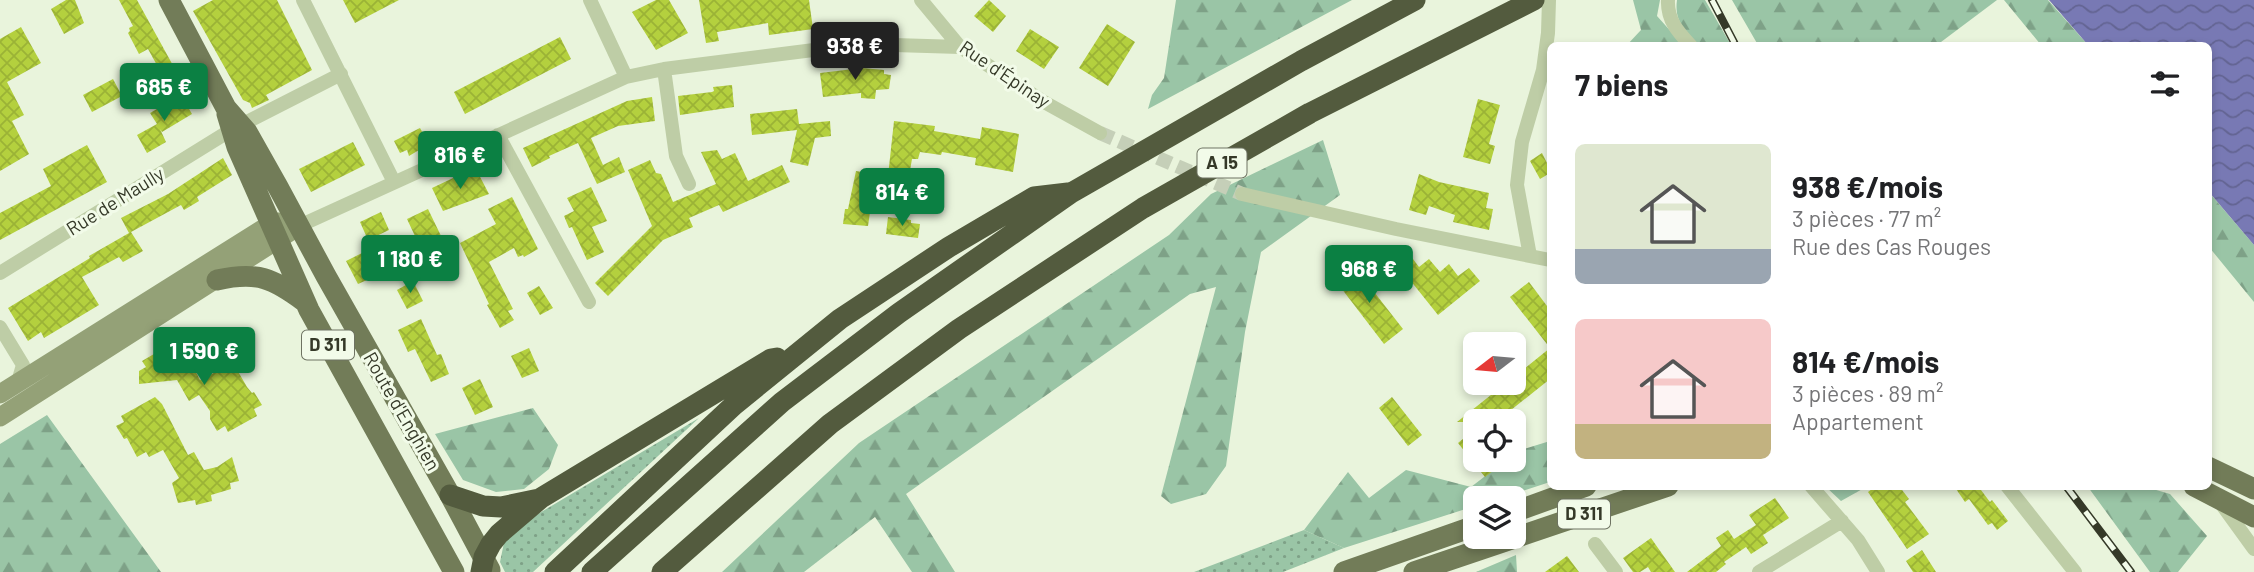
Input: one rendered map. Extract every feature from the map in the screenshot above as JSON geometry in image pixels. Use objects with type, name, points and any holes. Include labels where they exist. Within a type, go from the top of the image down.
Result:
[{"type":"highway","name":"A 15","points":[[592,572],[782,402],[899,313],[1070,193],[1289,68],[1415,0]]},
{"type":"highway","name":"A 15","points":[[662,572],[830,424],[959,329],[1143,208],[1310,113],[1534,0]]},
{"type":"highway","points":[[555,572],[699,437],[840,319],[949,247],[1034,197],[1070,193]]},
{"type":"highway","points":[[486,568],[488,548],[499,534],[541,498],[771,359],[793,356]]},
{"type":"highway","points":[[450,495],[483,506],[500,507],[541,498]]},
{"type":"main road","name":"Route d'Enghien","points":[[169,0],[236,128],[305,302],[454,572]]},
{"type":"main road","name":"Route d'Enghien","points":[[236,128],[299,226],[450,495],[486,568]]},
{"type":"main road","points":[[0,394],[275,231],[299,226]]},
{"type":"main road","points":[[0,417],[217,280],[275,231]]},
{"type":"main road","points":[[217,280],[244,274],[264,278],[288,289],[305,302]]},
{"type":"main road","points":[[2212,469],[2254,489]]},
{"type":"main road","name":"D 311","points":[[1526,508],[1575,490]]},
{"type":"main road","name":"D 311","points":[[1414,572],[1656,490]]},
{"type":"main road","points":[[2202,490],[2254,517]]},
{"type":"main road","points":[[1344,572],[1463,530]]},
{"type":"street","points":[[303,0],[394,182]]},
{"type":"street","points":[[590,0],[626,77]]},
{"type":"street","name":"Rue d'Épinay","points":[[921,0],[960,47],[1044,102],[1100,134]]},
{"type":"street","points":[[1530,256],[1517,185],[1522,142],[1543,71],[1549,0]]},
{"type":"street","points":[[1668,0],[1668,12],[1676,30],[1687,42]]},
{"type":"street","points":[[299,226],[626,77],[664,69],[861,44],[960,47]]},
{"type":"street","points":[[664,69],[676,156],[689,184]]},
{"type":"street","name":"Rue de Maully","points":[[0,272],[236,128],[341,74]]},
{"type":"street","points":[[498,135],[589,302]]},
{"type":"street","points":[[1242,194],[1547,259]]},
{"type":"street","points":[[0,327],[23,365],[18,382]]},
{"type":"street","points":[[1815,490],[1858,540],[1878,572]]},
{"type":"street","points":[[2010,490],[2075,572]]},
{"type":"street","points":[[2211,490],[2254,550]]},
{"type":"street","points":[[1759,572],[1842,521]]},
{"type":"street","points":[[1595,544],[1616,572]]},
{"type":"green space","points":[[1176,0],[1352,0],[1148,109],[1152,95],[1164,78]]},
{"type":"green space","points":[[1633,0],[1660,0],[1657,16],[1680,42],[1630,42],[1641,30]]},
{"type":"green space","points":[[1677,0],[1705,0],[1729,42],[1696,42],[1679,20]]},
{"type":"green space","points":[[1732,0],[1997,0],[1941,42],[1756,42]]},
{"type":"green space","points":[[2004,0],[2048,0],[2085,42],[2039,42]]},
{"type":"green space","points":[[1323,140],[1340,195],[1261,252],[1245,332],[1226,466],[1206,494],[1171,504],[1161,496],[1216,287],[1190,294],[906,494],[955,572],[912,572],[875,517],[804,572],[722,572],[859,443],[1169,235],[1211,194]]},
{"type":"green space","points":[[2212,196],[2254,245],[2254,302],[2212,251]]},
{"type":"green space","points":[[533,408],[558,445],[549,469],[524,489],[496,492],[463,480],[435,434]]},
{"type":"green space","points":[[47,415],[161,572],[0,572],[0,444]]},
{"type":"green space","points":[[699,418],[533,572],[505,572],[500,562],[506,533]]},
{"type":"green space","points":[[1547,442],[1547,483],[1526,490],[1526,486],[1472,486],[1490,472],[1526,472],[1526,448]]},
{"type":"green space","points":[[1406,470],[1467,486],[1463,486],[1463,510],[1344,548],[1304,530],[1348,472],[1369,498]]},
{"type":"green space","points":[[1829,490],[1861,490],[1841,501]]},
{"type":"green space","points":[[2090,490],[2156,490],[2170,494],[2207,536],[2178,572],[2150,572]]},
{"type":"green space","points":[[1304,530],[1344,548],[1283,572],[1194,572]]},
{"type":"green space","points":[[1516,555],[1517,572],[1476,572]]},
{"type":"water","points":[[2049,0],[2254,0],[2254,245],[2212,196],[2212,42],[2085,42]]},
{"type":"building","points":[[66,0],[75,0],[84,23],[64,34],[51,9]]},
{"type":"building","points":[[119,0],[137,0],[181,80],[169,87],[148,49],[139,54],[128,33],[133,26]]},
{"type":"building","points":[[213,0],[277,0],[312,70],[266,95],[269,100],[252,108],[250,103],[243,100],[193,11]]},
{"type":"building","points":[[343,0],[399,0],[355,23]]},
{"type":"building","points":[[656,0],[669,0],[688,33],[656,50],[632,12]]},
{"type":"building","points":[[699,0],[809,0],[813,29],[769,35],[768,23],[717,32],[719,41],[706,43]]},
{"type":"building","points":[[989,0],[1006,16],[993,32],[974,16]]},
{"type":"building","points":[[1107,24],[1135,42],[1108,86],[1079,68]]},
{"type":"building","points":[[21,27],[41,63],[7,82],[24,115],[12,121],[29,154],[0,171],[0,39]]},
{"type":"building","points":[[1030,29],[1059,47],[1044,69],[1016,51]]},
{"type":"building","points":[[560,37],[571,59],[465,114],[454,92]]},
{"type":"building","points":[[862,68],[884,70],[884,74],[891,75],[889,89],[876,90],[875,99],[861,98],[861,93],[823,97],[820,73]]},
{"type":"building","points":[[113,79],[122,96],[92,112],[83,95]]},
{"type":"building","points":[[732,85],[734,107],[680,115],[678,96],[712,92],[713,87]]},
{"type":"building","points":[[181,95],[192,114],[162,132],[160,129],[166,142],[147,153],[137,135],[157,124],[150,113]]},
{"type":"building","points":[[652,97],[655,121],[618,126],[591,138],[603,165],[619,157],[625,172],[597,184],[578,143],[532,167],[523,148],[627,101]]},
{"type":"building","points":[[1478,99],[1500,105],[1489,144],[1495,146],[1490,164],[1463,157]]},
{"type":"building","points":[[797,109],[799,124],[830,121],[831,136],[815,138],[808,166],[790,162],[797,130],[752,135],[750,114]]},
{"type":"building","points":[[894,121],[935,126],[934,131],[980,139],[982,127],[1019,134],[1013,172],[975,165],[976,158],[942,152],[941,155],[920,152],[918,159],[912,159],[906,193],[870,187],[865,211],[870,212],[868,226],[843,224],[856,171],[888,176]]},
{"type":"building","points":[[420,128],[429,144],[409,156],[407,150],[400,153],[394,141]]},
{"type":"building","points":[[353,142],[365,165],[311,192],[299,169]]},
{"type":"building","points":[[87,145],[107,182],[0,240],[0,213],[51,186],[43,169]]},
{"type":"building","points":[[717,150],[722,159],[735,153],[748,181],[782,165],[790,182],[723,212],[719,205],[689,218],[693,227],[663,240],[608,296],[595,283],[652,226],[628,170],[650,160],[656,173],[661,174],[673,202],[716,184],[701,152]]},
{"type":"building","points":[[1542,153],[1547,163],[1547,175],[1540,179],[1530,161]]},
{"type":"building","points":[[223,158],[232,175],[197,197],[199,201],[184,210],[181,205],[131,232],[143,251],[123,262],[119,257],[82,277],[99,305],[44,338],[41,332],[28,341],[8,308],[129,233],[121,218],[168,194]]},
{"type":"building","points":[[468,171],[471,176],[478,173],[489,194],[443,211],[432,188]]},
{"type":"building","points":[[1419,174],[1439,182],[1489,193],[1486,208],[1493,209],[1489,230],[1453,222],[1455,215],[1429,206],[1426,215],[1409,210]]},
{"type":"building","points":[[591,187],[607,221],[592,227],[604,252],[587,260],[564,216],[574,211],[567,198]]},
{"type":"building","points":[[512,197],[538,249],[524,257],[518,257],[514,248],[489,262],[513,309],[508,311],[514,320],[500,328],[460,243],[496,224],[488,209]]},
{"type":"building","points":[[428,209],[442,238],[421,249],[407,219]]},
{"type":"building","points":[[381,212],[389,230],[368,240],[360,222]]},
{"type":"building","points":[[888,217],[920,224],[918,238],[886,234]]},
{"type":"building","points":[[366,251],[378,275],[358,284],[346,261]]},
{"type":"building","points":[[1410,255],[1419,267],[1429,259],[1440,272],[1449,264],[1458,276],[1469,268],[1480,281],[1438,315],[1398,265]]},
{"type":"building","points":[[1353,265],[1403,329],[1384,344],[1335,280]]},
{"type":"building","points":[[413,281],[423,301],[407,309],[397,290]]},
{"type":"building","points":[[1529,282],[1547,306],[1547,344],[1510,297]]},
{"type":"building","points":[[539,286],[553,308],[540,315],[527,293]]},
{"type":"building","points":[[421,319],[449,374],[431,382],[415,349],[408,352],[398,330]]},
{"type":"building","points":[[171,344],[174,350],[182,346],[200,380],[227,366],[230,371],[236,368],[262,405],[254,409],[257,416],[228,432],[225,426],[217,431],[210,419],[210,411],[199,395],[189,401],[177,380],[139,384],[139,371],[146,367],[142,361]]},
{"type":"building","points":[[529,348],[539,371],[522,378],[511,356]]},
{"type":"building","points":[[1547,350],[1547,381],[1512,409],[1473,409],[1490,396],[1526,396],[1526,367]]},
{"type":"building","points":[[480,379],[493,407],[475,415],[462,388]]},
{"type":"building","points":[[155,397],[162,404],[188,455],[194,452],[204,470],[217,467],[232,457],[239,481],[230,483],[231,489],[211,495],[212,501],[196,505],[195,500],[178,503],[172,483],[179,478],[163,450],[149,457],[146,452],[137,457],[127,438],[124,439],[116,426],[124,422],[121,416]]},
{"type":"building","points":[[1392,397],[1422,435],[1408,446],[1379,408]]},
{"type":"building","points":[[1902,490],[1909,499],[1905,502],[1929,534],[1907,549],[1868,492]]},
{"type":"building","points":[[1957,490],[1981,490],[2008,521],[1997,530],[1992,523],[1988,525],[1969,499],[1965,502]]},
{"type":"building","points":[[1775,498],[1789,518],[1763,535],[1768,543],[1751,554],[1746,547],[1724,562],[1726,564],[1716,572],[1687,572],[1721,546],[1716,538],[1728,530],[1734,539],[1756,525],[1749,515]]},
{"type":"building","points":[[1651,538],[1675,572],[1651,572],[1648,567],[1640,572],[1633,572],[1623,558]]},
{"type":"building","points":[[1922,550],[1936,572],[1913,572],[1906,561]]},
{"type":"building","points":[[1567,556],[1579,572],[1545,572]]},
{"type":"tunnel","points":[[1100,133],[1242,194]]},
{"type":"railway","points":[[1712,0],[1734,42]]},
{"type":"railway","points":[[2069,490],[2131,572]]}]
